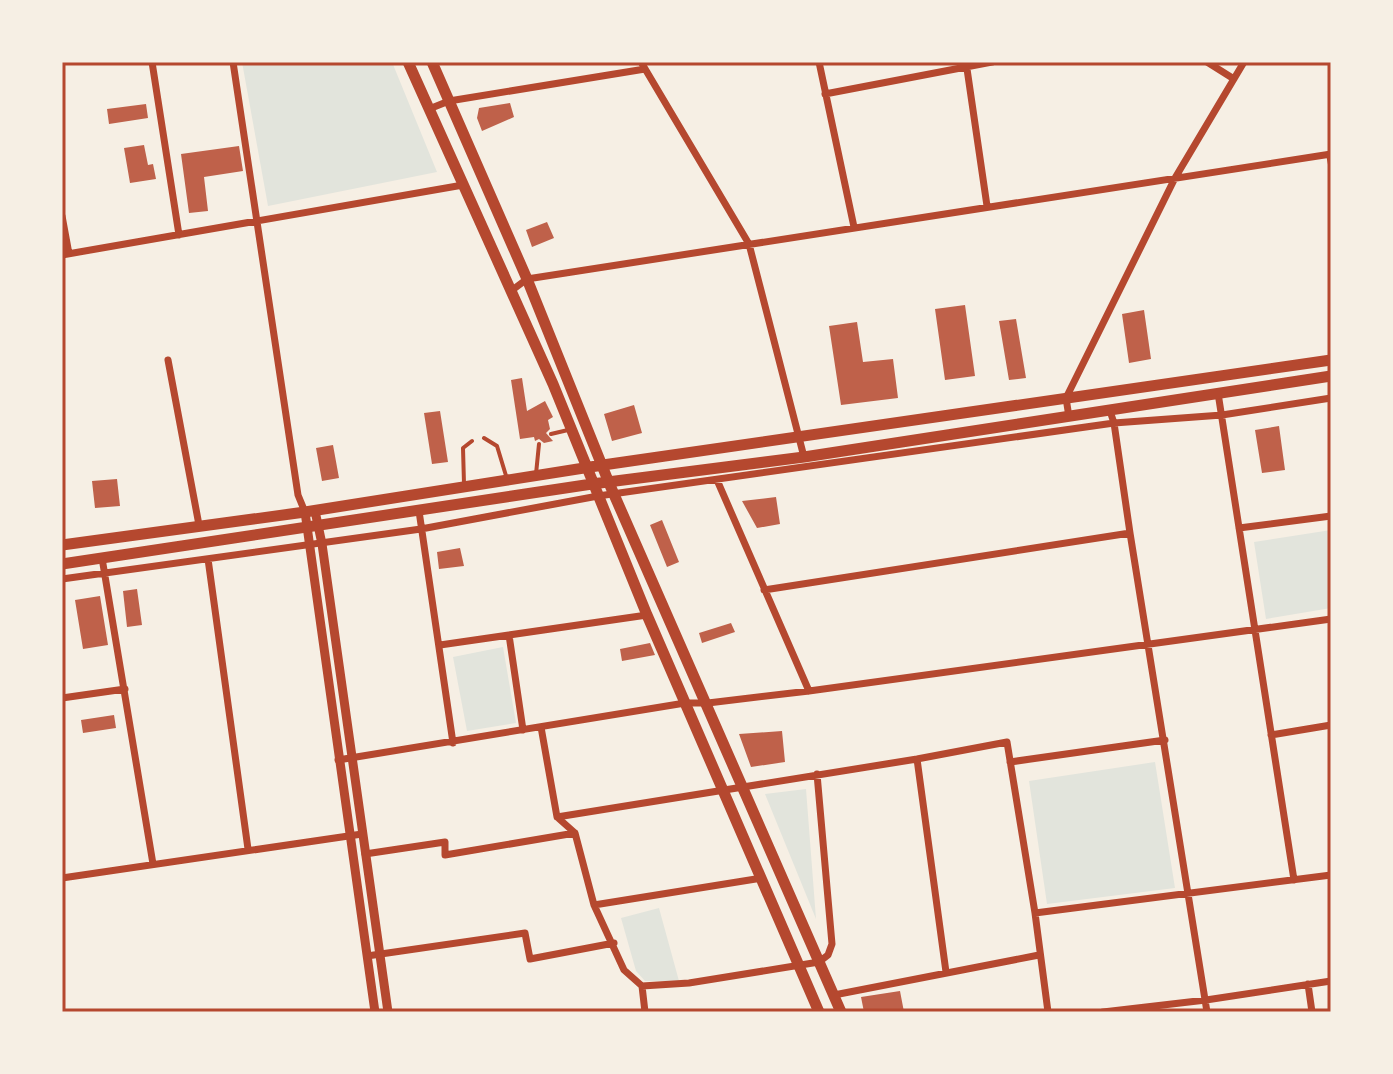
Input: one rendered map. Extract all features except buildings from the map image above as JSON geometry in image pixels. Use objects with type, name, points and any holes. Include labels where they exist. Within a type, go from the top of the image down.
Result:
[{"type":"main road","points":[[408,62],[553,384],[647,615],[819,1012]]},
{"type":"main road","points":[[432,62],[527,279],[612,489],[841,1012]]},
{"type":"main road","points":[[62,545],[310,512],[603,465],[1331,360]]},
{"type":"main road","points":[[62,564],[592,484],[612,489],[1069,417],[1112,417],[1218,393],[1331,376]]},
{"type":"main road","points":[[553,384],[568,378]]},
{"type":"main road","points":[[529,495],[531,477]]},
{"type":"main road","points":[[450,489],[452,506]]},
{"type":"street","points":[[152,62],[179,235]]},
{"type":"street","points":[[233,62],[298,495],[310,512],[313,528],[322,544],[388,1012]]},
{"type":"street","points":[[819,62],[854,227]]},
{"type":"street","points":[[825,94],[992,62]]},
{"type":"street","points":[[1207,62],[1234,79]]},
{"type":"street","points":[[1069,417],[1066,398],[1175,178],[1244,62]]},
{"type":"street","points":[[429,109],[449,101],[643,65],[749,244],[804,457]]},
{"type":"street","points":[[966,65],[987,206]]},
{"type":"street","points":[[511,291],[527,279],[1330,154]]},
{"type":"street","points":[[62,216],[65,255],[463,185]]},
{"type":"street","points":[[168,360],[199,525]]},
{"type":"street","points":[[1218,393],[1294,880]]},
{"type":"street","points":[[62,579],[421,529],[598,496],[612,489],[717,480],[1112,417],[1222,415],[1331,398]]},
{"type":"street","points":[[1112,417],[1207,1012]]},
{"type":"street","points":[[717,480],[809,691]]},
{"type":"street","points":[[419,511],[453,743]]},
{"type":"street","points":[[1239,528],[1331,516]]},
{"type":"street","points":[[313,528],[310,546],[348,836],[375,1012]]},
{"type":"street","points":[[764,590],[1130,533]]},
{"type":"street","points":[[102,558],[153,864]]},
{"type":"street","points":[[208,559],[248,849]]},
{"type":"street","points":[[440,645],[647,615]]},
{"type":"street","points":[[338,760],[685,703],[809,691],[1331,619]]},
{"type":"street","points":[[509,635],[523,730]]},
{"type":"street","points":[[62,698],[125,689]]},
{"type":"street","points":[[1271,735],[1331,725]]},
{"type":"street","points":[[541,727],[557,817],[575,833],[594,905],[624,970],[642,986],[645,1012]]},
{"type":"street","points":[[1010,762],[1165,740]]},
{"type":"street","points":[[557,817],[1007,742],[1048,1012]]},
{"type":"street","points":[[917,759],[946,972]]},
{"type":"street","points":[[642,986],[689,983],[819,962],[828,955],[832,944],[817,774]]},
{"type":"street","points":[[365,854],[445,842],[445,855],[575,833]]},
{"type":"street","points":[[62,878],[362,834]]},
{"type":"street","points":[[1035,913],[1331,875]]},
{"type":"street","points":[[594,905],[762,878]]},
{"type":"street","points":[[367,956],[525,933],[530,959],[614,943]]},
{"type":"street","points":[[834,995],[1039,955]]},
{"type":"street","points":[[1103,1012],[1331,981]]},
{"type":"street","points":[[1308,984],[1312,1012]]},
{"type":"lane","points":[[1330,154],[1331,170]]},
{"type":"lane","points":[[551,434],[572,430]]},
{"type":"lane","points":[[484,438],[497,446],[507,481]]},
{"type":"lane","points":[[464,487],[463,448],[472,441]]},
{"type":"lane","points":[[531,477],[539,444]]},
{"type":"shaded area","points":[[242,62],[392,62],[437,172],[268,206]]},
{"type":"shaded area","points":[[1331,530],[1331,608],[1266,619],[1254,542]]},
{"type":"shaded area","points":[[503,647],[516,723],[467,731],[453,657]]},
{"type":"shaded area","points":[[1155,762],[1175,888],[1047,904],[1029,781]]},
{"type":"shaded area","points":[[806,789],[816,919],[765,794]]},
{"type":"shaded area","points":[[659,908],[679,981],[645,981],[636,971],[621,918]]}]
